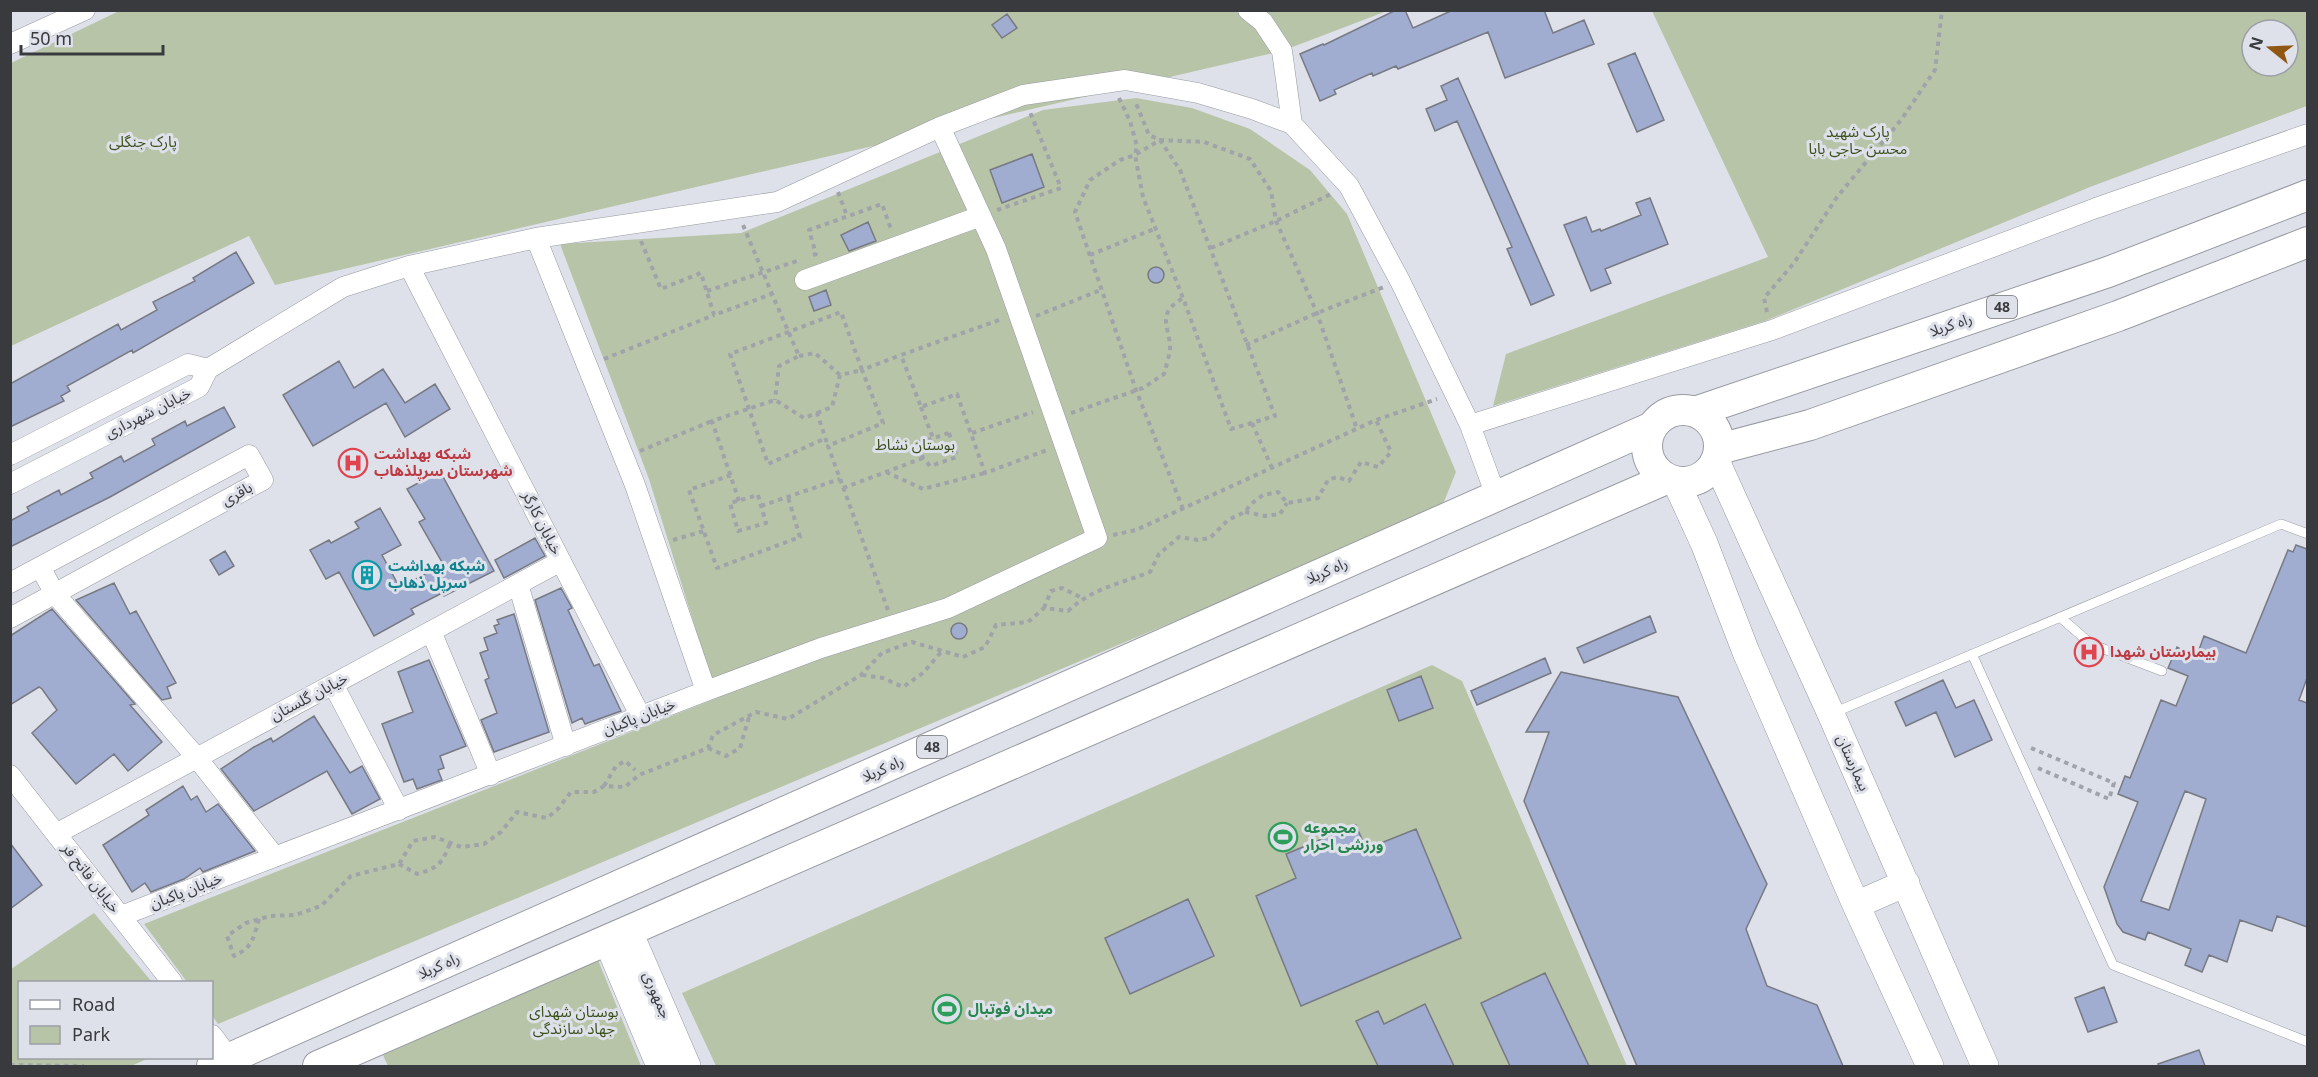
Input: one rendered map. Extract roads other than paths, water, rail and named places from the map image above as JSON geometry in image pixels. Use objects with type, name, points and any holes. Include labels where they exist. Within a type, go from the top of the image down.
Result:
[{"type":"main road","name":"راه کربلا","points":[[1695,412],[2108,272],[2307,195]]},
{"type":"main road","points":[[1718,455],[1810,425],[2118,316],[2307,242]]},
{"type":"main road","name":"48","points":[[1652,427],[1660,418],[1671,412],[1683,410],[1695,412]]},
{"type":"main road","points":[[1652,427],[1647,450],[1656,471],[1671,480],[1689,483],[1700,479],[1710,471],[1718,455],[1718,438],[1713,426],[1695,412]]},
{"type":"main road","name":"راه کربلا","points":[[221,1063],[1652,427]]},
{"type":"main road","name":"بیمارستان","points":[[1718,455],[1985,1066]]},
{"type":"main road","points":[[1671,480],[1704,543],[1746,652],[1856,905],[1930,1066]]},
{"type":"main road","points":[[318,1066],[1671,480]]},
{"type":"main road","points":[[1856,905],[1906,883]]},
{"type":"main road","points":[[616,936],[609,945],[660,1066]]},
{"type":"main road","name":"جمهوری","points":[[616,936],[633,941],[687,1066]]},
{"type":"street","points":[[10,44],[85,10]]},
{"type":"street","points":[[1248,10],[1263,22],[1282,51],[1292,124]]},
{"type":"street","points":[[208,369],[343,287],[409,266],[536,238],[777,202],[940,127],[1023,95],[1119,80],[1198,93],[1292,124],[1349,186],[1400,281],[1470,425],[1497,496]]},
{"type":"street","points":[[805,280],[981,216],[940,127]]},
{"type":"street","points":[[1470,425],[1772,330],[2096,208],[2307,134]]},
{"type":"street","name":"خیابان پاکبان","points":[[121,916],[705,691],[821,648],[948,608],[1097,538],[1046,420],[1022,322],[996,249],[981,216]]},
{"type":"street","points":[[536,238],[624,458],[656,544],[705,691]]},
{"type":"street","name":"خیابان کارگر","points":[[409,266],[642,717]]},
{"type":"street","name":"خیابان شهرداری","points":[[10,455],[188,364],[208,369],[199,387],[10,484]]},
{"type":"street","name":"باقری","points":[[10,583],[249,454],[263,480],[10,618]]},
{"type":"street","name":"خیابان گلستان","points":[[56,834],[561,561]]},
{"type":"street","points":[[40,567],[55,594],[197,758],[275,857]]},
{"type":"street","points":[[518,584],[566,746]]},
{"type":"street","points":[[431,631],[491,775]]},
{"type":"street","points":[[333,684],[399,810]]},
{"type":"street","name":"خیابان فاتح فر","points":[[10,775],[170,981]]},
{"type":"street","points":[[213,1038],[221,1063]]},
{"type":"lane","points":[[1831,714],[2281,524],[2307,534]]},
{"type":"lane","points":[[2060,617],[2091,644],[2162,671]]},
{"type":"lane","points":[[1972,654],[2113,964],[2307,1042]]},
{"type":"place","name":"شبکه بهداشت شهرستان سرپلذهاب","points":[[353,463]]},
{"type":"place","name":"شبکه بهداشت سرپل ذهاب","points":[[367,575]]},
{"type":"place","name":"بیمارستان شهدا","points":[[2089,652]]},
{"type":"place","name":"مجموعه ورزشی احرار","points":[[1283,837]]},
{"type":"place","name":"میدان فوتبال","points":[[947,1009]]},
{"type":"park label","name":"پارک شهید محسن حاجی بابا","points":[[1858,140]]},
{"type":"park label","name":"پارک جنگلی","points":[[143,142]]},
{"type":"park label","name":"بوستان نشاط","points":[[915,445]]},
{"type":"park label","name":"بوستان شهدای جهاد سازندگی","points":[[574,1020]]}]
